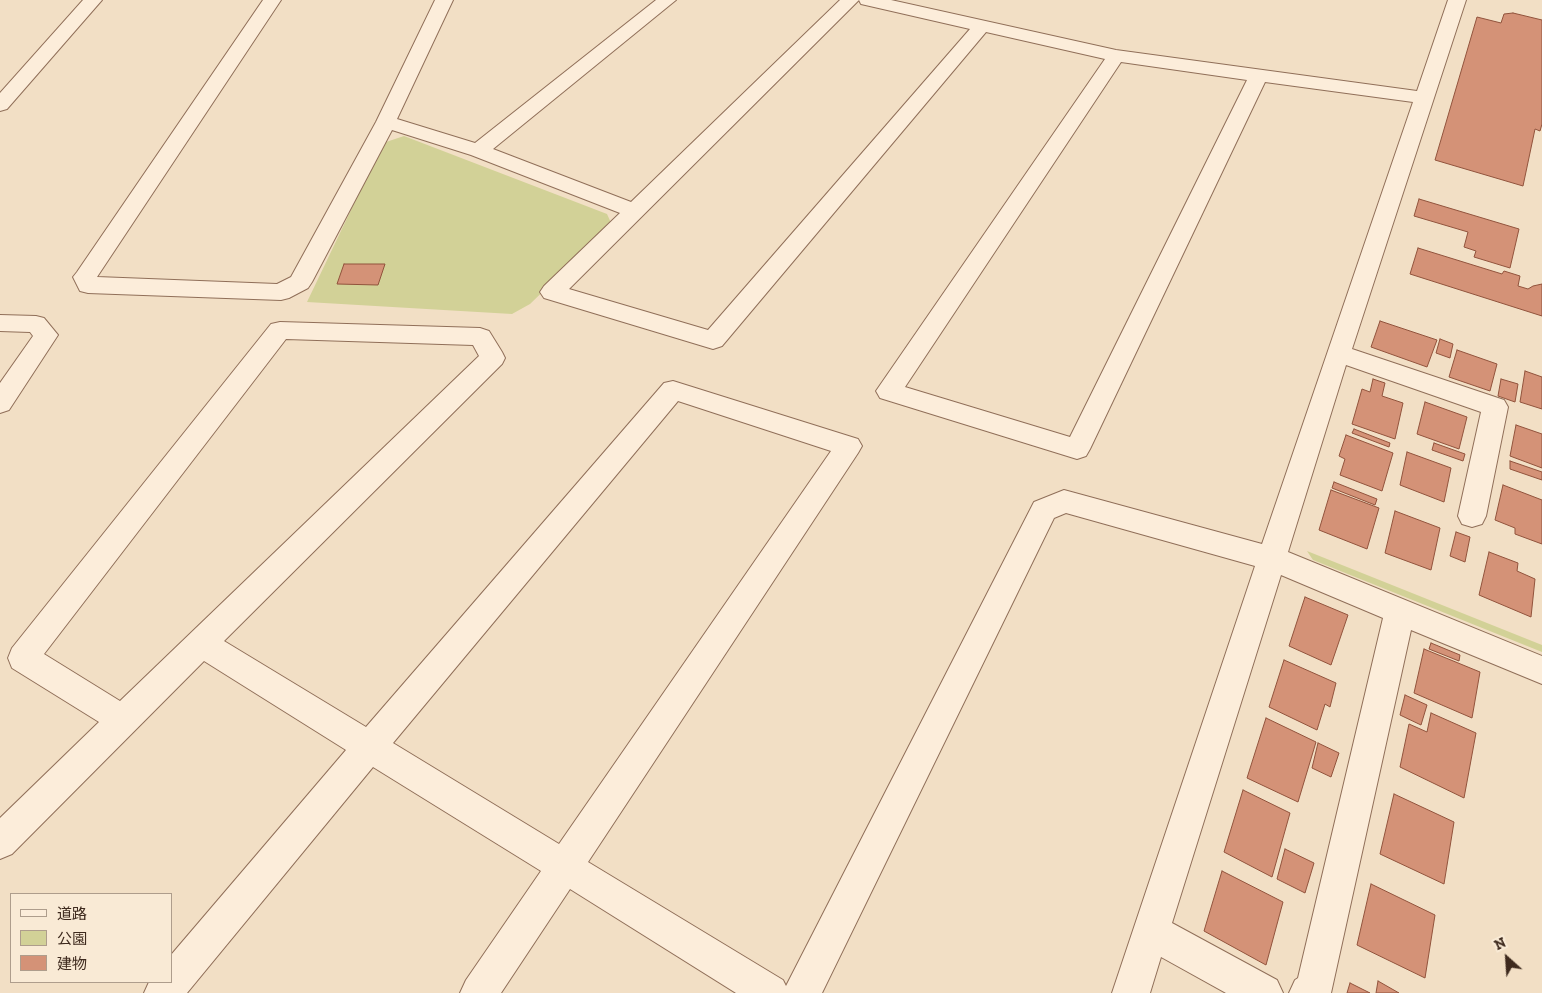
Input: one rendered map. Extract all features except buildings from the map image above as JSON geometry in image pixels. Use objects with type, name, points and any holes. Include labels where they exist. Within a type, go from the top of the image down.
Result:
[{"type":"street","points":[[0,105],[93,0]]},
{"type":"street","points":[[272,0],[85,276],[88,285],[281,292],[300,282],[386,122],[444,0]]},
{"type":"street","points":[[478,151],[667,0]]},
{"type":"street","points":[[850,0],[552,292],[713,340],[981,27]]},
{"type":"street","points":[[867,0],[1116,56],[1258,77],[1423,98]]},
{"type":"street","points":[[1131,993],[1273,559],[1338,353],[1457,0]]},
{"type":"street","points":[[1116,56],[889,391],[1076,449],[1258,77]]},
{"type":"street","points":[[386,122],[478,151],[636,211]]},
{"type":"street","points":[[0,323],[36,324],[46,336],[0,403]]},
{"type":"street","points":[[0,842],[493,358],[480,337],[280,330],[23,658],[124,720]]},
{"type":"street","points":[[1338,353],[1495,407],[1472,516]]},
{"type":"street","points":[[172,981],[673,390],[849,446],[478,993]]},
{"type":"street","points":[[802,993],[1044,510],[1064,501],[1273,559],[1542,670]]},
{"type":"street","points":[[1308,993],[1314,989],[1400,611]]},
{"type":"street","points":[[202,644],[770,993]]},
{"type":"street","points":[[1150,932],[1264,993]]},
{"type":"street","points":[[162,993],[170,983]]},
{"type":"green space","points":[[404,136],[607,214],[612,225],[530,304],[512,314],[307,302],[383,143]]},
{"type":"green space","points":[[1307,551],[1542,645],[1542,652],[1313,560]]}]
